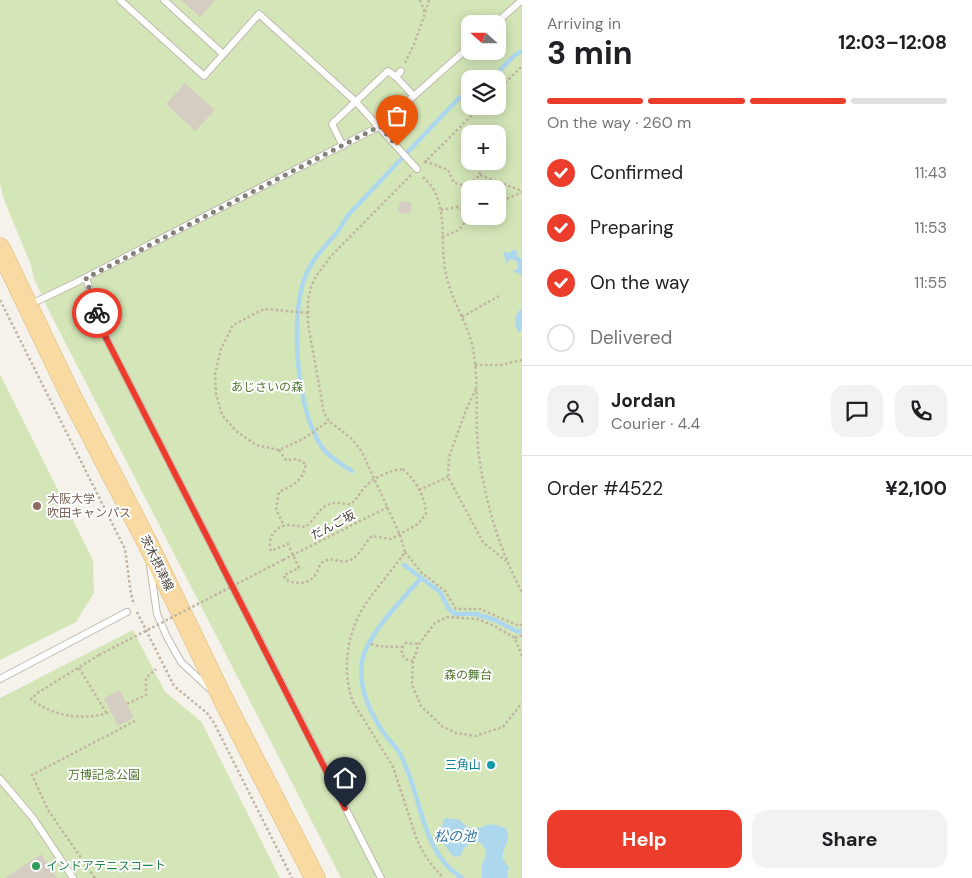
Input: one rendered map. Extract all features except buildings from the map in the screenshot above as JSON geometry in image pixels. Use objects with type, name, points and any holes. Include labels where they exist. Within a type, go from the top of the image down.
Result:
[{"type":"main road","name":"茨木摂津線","points":[[0,248],[71,396],[148,544],[224,701],[315,878]]},
{"type":"lane","points":[[120,0],[204,76],[258,14],[356,102],[380,126],[417,169]]},
{"type":"lane","points":[[164,0],[223,54]]},
{"type":"lane","points":[[505,15],[522,0]]},
{"type":"lane","points":[[27,305],[86,278],[380,126],[461,54]]},
{"type":"lane","points":[[343,146],[332,124],[388,71],[414,96]]},
{"type":"lane","points":[[396,77],[401,71]]},
{"type":"lane","points":[[86,278],[104,334],[381,878]]},
{"type":"lane","points":[[0,679],[127,612]]},
{"type":"lane","points":[[0,779],[33,818],[73,878]]},
{"type":"path","points":[[420,0],[425,13]]},
{"type":"path","points":[[401,71],[415,42],[429,0]]},
{"type":"path","points":[[506,82],[522,66]]},
{"type":"path","points":[[472,115],[324,265],[311,287],[308,300],[308,324],[324,413],[329,422],[357,445],[362,452],[388,507],[405,552],[422,572],[445,591],[456,609],[480,609],[519,626],[522,624]]},
{"type":"path","points":[[425,161],[448,170],[454,183],[467,186],[480,175],[480,170]]},
{"type":"path","points":[[417,169],[435,191],[441,210],[443,261],[446,276],[472,347],[475,365],[478,387],[478,447],[488,506],[507,562],[522,592]]},
{"type":"path","points":[[480,175],[522,191]]},
{"type":"path","points":[[506,199],[522,191]]},
{"type":"path","points":[[441,210],[457,207],[461,209]]},
{"type":"path","points":[[442,237],[459,230],[463,225]]},
{"type":"path","points":[[462,317],[499,296]]},
{"type":"path","points":[[308,313],[264,309],[233,324],[221,349],[215,374],[216,394],[222,415],[236,431],[256,445],[279,450],[303,439],[329,422]]},
{"type":"path","points":[[475,365],[500,365],[522,360]]},
{"type":"path","points":[[478,387],[466,410],[449,457],[448,476],[483,542],[507,562]]},
{"type":"path","points":[[279,450],[286,460],[297,459],[306,464],[304,475],[293,485],[279,492],[276,509],[284,526]]},
{"type":"path","points":[[403,469],[412,477],[419,490],[425,503],[426,514],[418,524],[391,539],[372,536],[354,558],[348,561],[330,559],[324,561],[312,578],[303,583],[296,584],[290,582],[283,576],[299,568],[288,544],[271,551],[269,544],[273,533],[284,526],[305,527],[311,523],[317,512],[325,505],[336,502],[351,504],[367,484],[394,470],[403,469]]},
{"type":"path","points":[[419,490],[448,476]]},
{"type":"path","name":"だんご坂","points":[[107,714],[82,718],[69,716],[48,710],[31,700],[39,692],[99,655],[388,507]]},
{"type":"path","points":[[405,552],[363,608],[356,621],[348,651],[347,679],[354,702],[393,766],[420,845],[429,862],[444,878]]},
{"type":"path","points":[[522,656],[515,638],[494,626],[478,619],[447,618],[436,623],[419,644],[413,661],[412,685],[421,706],[443,727],[456,733],[476,736],[503,727],[522,703]]},
{"type":"path","points":[[515,638],[522,635]]},
{"type":"path","points":[[413,661],[405,659],[401,652],[402,647],[406,643],[419,644]]},
{"type":"path","points":[[371,644],[379,647],[402,647]]},
{"type":"path","points":[[79,668],[107,714],[111,712]]},
{"type":"path","points":[[127,704],[146,695],[146,678],[156,669]]},
{"type":"path","points":[[95,878],[48,810],[32,775],[137,720]]},
{"type":"green space","points":[[0,0],[522,0],[522,878],[341,878],[50,313],[34,279],[31,265],[4,200],[0,184]]},
{"type":"green space","name":"大阪大学 吹田キャンパス","points":[[0,374],[93,560],[94,593],[76,622],[0,660]]},
{"type":"green space","name":"万博記念公園","points":[[133,630],[165,692],[201,721],[280,878],[0,878],[0,698]]},
{"type":"water","points":[[514,249],[517,251],[517,256],[522,259],[522,278],[519,273],[513,272],[518,268],[516,261],[511,259],[506,263],[503,252],[509,253]]},
{"type":"water","points":[[522,308],[522,328],[519,333],[515,320]]},
{"type":"water","name":"松の池","points":[[445,818],[460,820],[466,826],[475,829],[491,824],[506,828],[508,837],[503,852],[503,859],[509,867],[507,878],[482,878],[482,867],[486,854],[481,843],[474,841],[465,847],[460,856],[454,857],[446,847],[441,835]]},
{"type":"waterway","points":[[500,70],[515,55],[522,51]]},
{"type":"waterway","points":[[352,471],[334,459],[320,444],[312,428],[306,408],[301,386],[297,340],[297,317],[304,280],[313,262],[349,214],[461,97]]},
{"type":"waterway","points":[[404,565],[440,592],[449,609],[455,614],[476,614],[495,620],[518,632],[522,630]]},
{"type":"waterway","points":[[421,578],[386,618],[370,640],[362,662],[362,682],[367,701],[380,728],[399,752],[407,770],[430,838],[448,867],[462,878]]},
{"type":"way so far","points":[[97,313],[86,278],[380,126],[397,146]]},
{"type":"place","name":"大阪大学 吹田キャンパス","points":[[37,506]]},
{"type":"place","name":"三角山","points":[[491,765]]},
{"type":"place","name":"インドアテニスコート","points":[[36,866]]},
{"type":"route","points":[[97,313],[104,334],[345,808]]},
{"type":"park label","name":"あじさいの森","points":[[267,387]]},
{"type":"park label","name":"森の舞台","points":[[468,675]]}]
